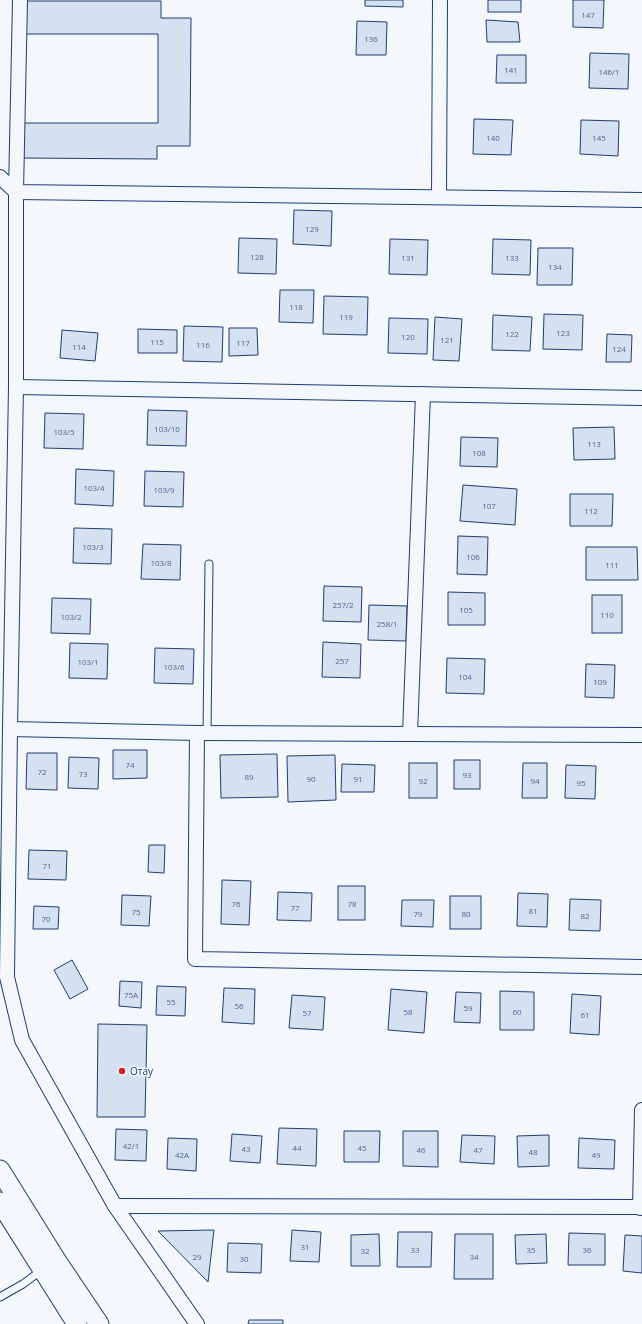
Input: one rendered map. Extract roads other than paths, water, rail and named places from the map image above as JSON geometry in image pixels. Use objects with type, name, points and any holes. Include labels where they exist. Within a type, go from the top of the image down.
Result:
[{"type":"main road","points":[[0,1170],[50,1264],[77,1324]]},
{"type":"main road","points":[[0,1202],[99,1324]]},
{"type":"street","points":[[20,0],[16,192],[16,387],[7,977],[22,1040],[115,1206],[197,1324]]},
{"type":"street","points":[[439,197],[440,0]]},
{"type":"street","points":[[0,177],[16,192],[642,200]]},
{"type":"street","points":[[16,387],[642,398]]},
{"type":"street","points":[[410,734],[423,394]]},
{"type":"street","points":[[10,730],[642,736]]},
{"type":"street","points":[[202,733],[195,959],[642,966]]},
{"type":"street","points":[[115,1206],[641,1208],[642,1110]]},
{"type":"lane","points":[[202,733],[209,564]]},
{"type":"lane","points":[[0,1297],[23,1284],[50,1264]]},
{"type":"place","name":"Отау","points":[[122,1071]]}]
